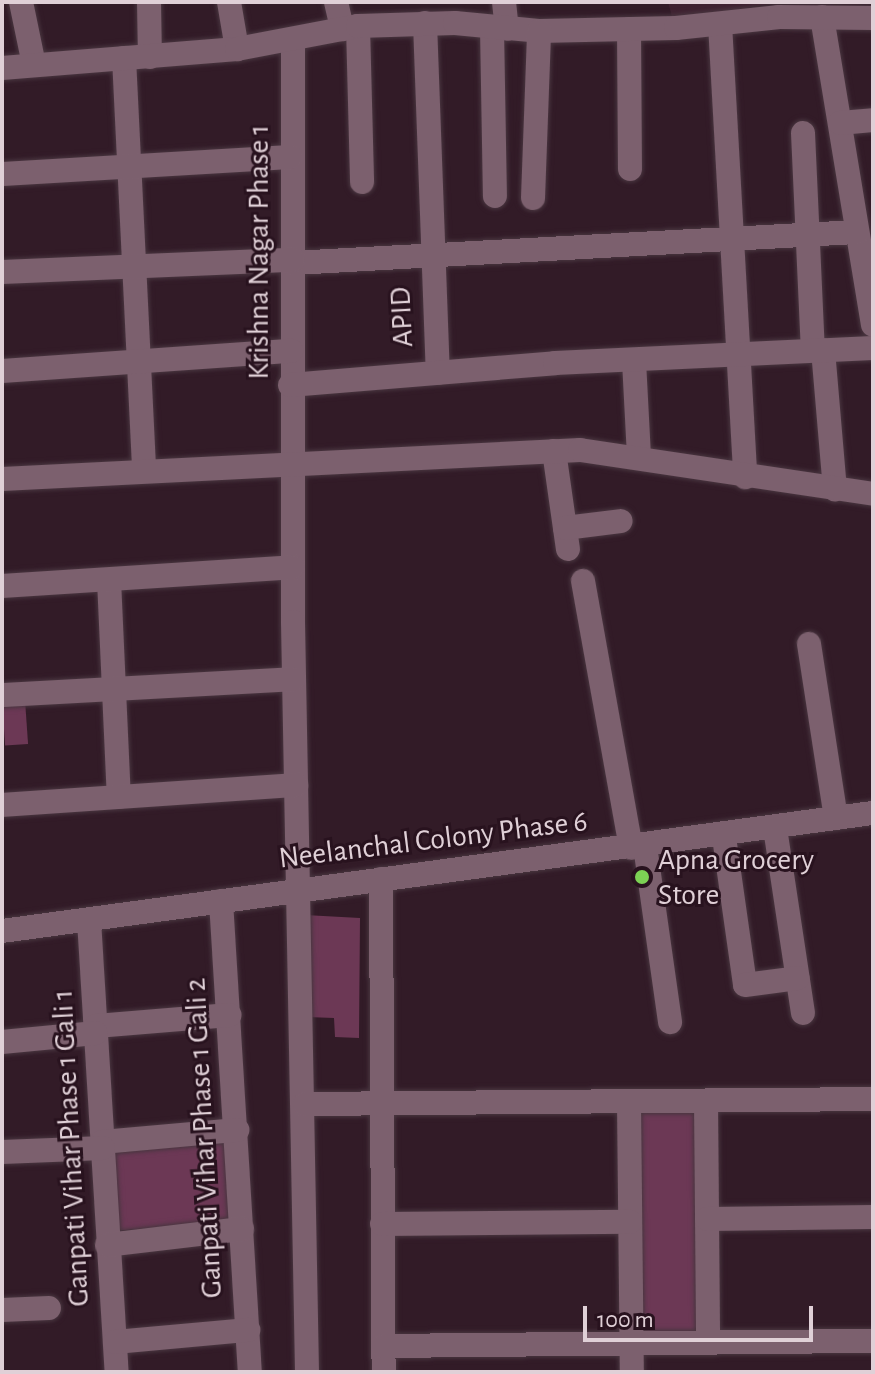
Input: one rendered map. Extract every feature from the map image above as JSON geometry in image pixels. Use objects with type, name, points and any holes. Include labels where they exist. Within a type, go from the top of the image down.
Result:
[{"type":"street","points":[[21,2],[34,65]]},
{"type":"street","points":[[149,2],[150,57]]},
{"type":"street","points":[[229,2],[237,49]]},
{"type":"street","points":[[336,2],[350,28],[362,182]]},
{"type":"street","points":[[495,196],[499,28],[504,2]]},
{"type":"street","points":[[2,68],[237,49],[350,28],[425,23],[539,31],[629,29],[720,24],[783,9],[822,17],[873,18]]},
{"type":"street","points":[[822,17],[872,314]]},
{"type":"street","name":"APID","points":[[425,23],[431,257],[438,373]]},
{"type":"street","points":[[720,24],[745,477]]},
{"type":"street","points":[[629,29],[630,169]]},
{"type":"street","points":[[533,198],[539,31]]},
{"type":"street","name":"Krishna Nagar Phase 1","points":[[293,40],[290,385],[305,1104],[307,1372]]},
{"type":"street","points":[[124,58],[144,461]]},
{"type":"street","points":[[840,123],[873,120]]},
{"type":"street","points":[[803,133],[818,350],[835,489]]},
{"type":"street","points":[[2,174],[291,157]]},
{"type":"street","points":[[2,272],[431,257],[857,232]]},
{"type":"street","points":[[290,385],[438,373],[873,348]]},
{"type":"street","points":[[2,371],[291,351]]},
{"type":"street","points":[[634,361],[639,458]]},
{"type":"street","points":[[2,479],[554,451],[639,458],[745,477],[873,494]]},
{"type":"street","points":[[554,451],[566,538],[621,521]]},
{"type":"street","points":[[2,586],[292,567]]},
{"type":"street","points":[[109,580],[119,797]]},
{"type":"street","points":[[583,581],[638,847],[670,1022]]},
{"type":"street","points":[[809,644],[836,818]]},
{"type":"street","points":[[2,695],[294,679]]},
{"type":"street","points":[[2,805],[296,785]]},
{"type":"street","name":"Neelanchal Colony Phase 6","points":[[2,931],[300,889],[724,837],[873,813]]},
{"type":"street","points":[[775,828],[803,1013]]},
{"type":"street","points":[[724,837],[745,985],[798,978]]},
{"type":"street","points":[[374,880],[371,1090],[379,1102],[384,1372]]},
{"type":"street","name":"Ganpati Vihar Phase 1 Gali 2","points":[[221,901],[250,1371]]},
{"type":"street","name":"Ganpati Vihar Phase 1 Gali 1","points":[[89,920],[117,1372]]},
{"type":"street","points":[[2,1042],[230,1015]]},
{"type":"street","points":[[305,1104],[873,1099]]},
{"type":"street","points":[[629,1101],[632,1372]]},
{"type":"street","points":[[706,1101],[708,1343]]},
{"type":"street","points":[[2,1152],[237,1130]]},
{"type":"street","points":[[707,1219],[873,1217]]},
{"type":"street","points":[[382,1224],[630,1222]]},
{"type":"street","points":[[107,1245],[242,1229]]},
{"type":"street","points":[[2,1310],[49,1308]]},
{"type":"street","points":[[115,1342],[248,1330]]},
{"type":"street","points":[[383,1346],[873,1341]]},
{"type":"shaded area","points":[[668,2],[780,2],[673,20]]},
{"type":"shaded area","points":[[25,700],[28,744],[5,745],[2,702]]},
{"type":"shaded area","points":[[305,915],[360,918],[359,1038],[335,1037],[334,1018],[307,1017]]},
{"type":"shaded area","points":[[698,1109],[702,1333],[640,1334],[636,1110]]},
{"type":"shaded area","points":[[224,1140],[231,1221],[117,1231],[110,1150]]},
{"type":"place","name":"Apna Grocery Store","points":[[642,877]]}]
